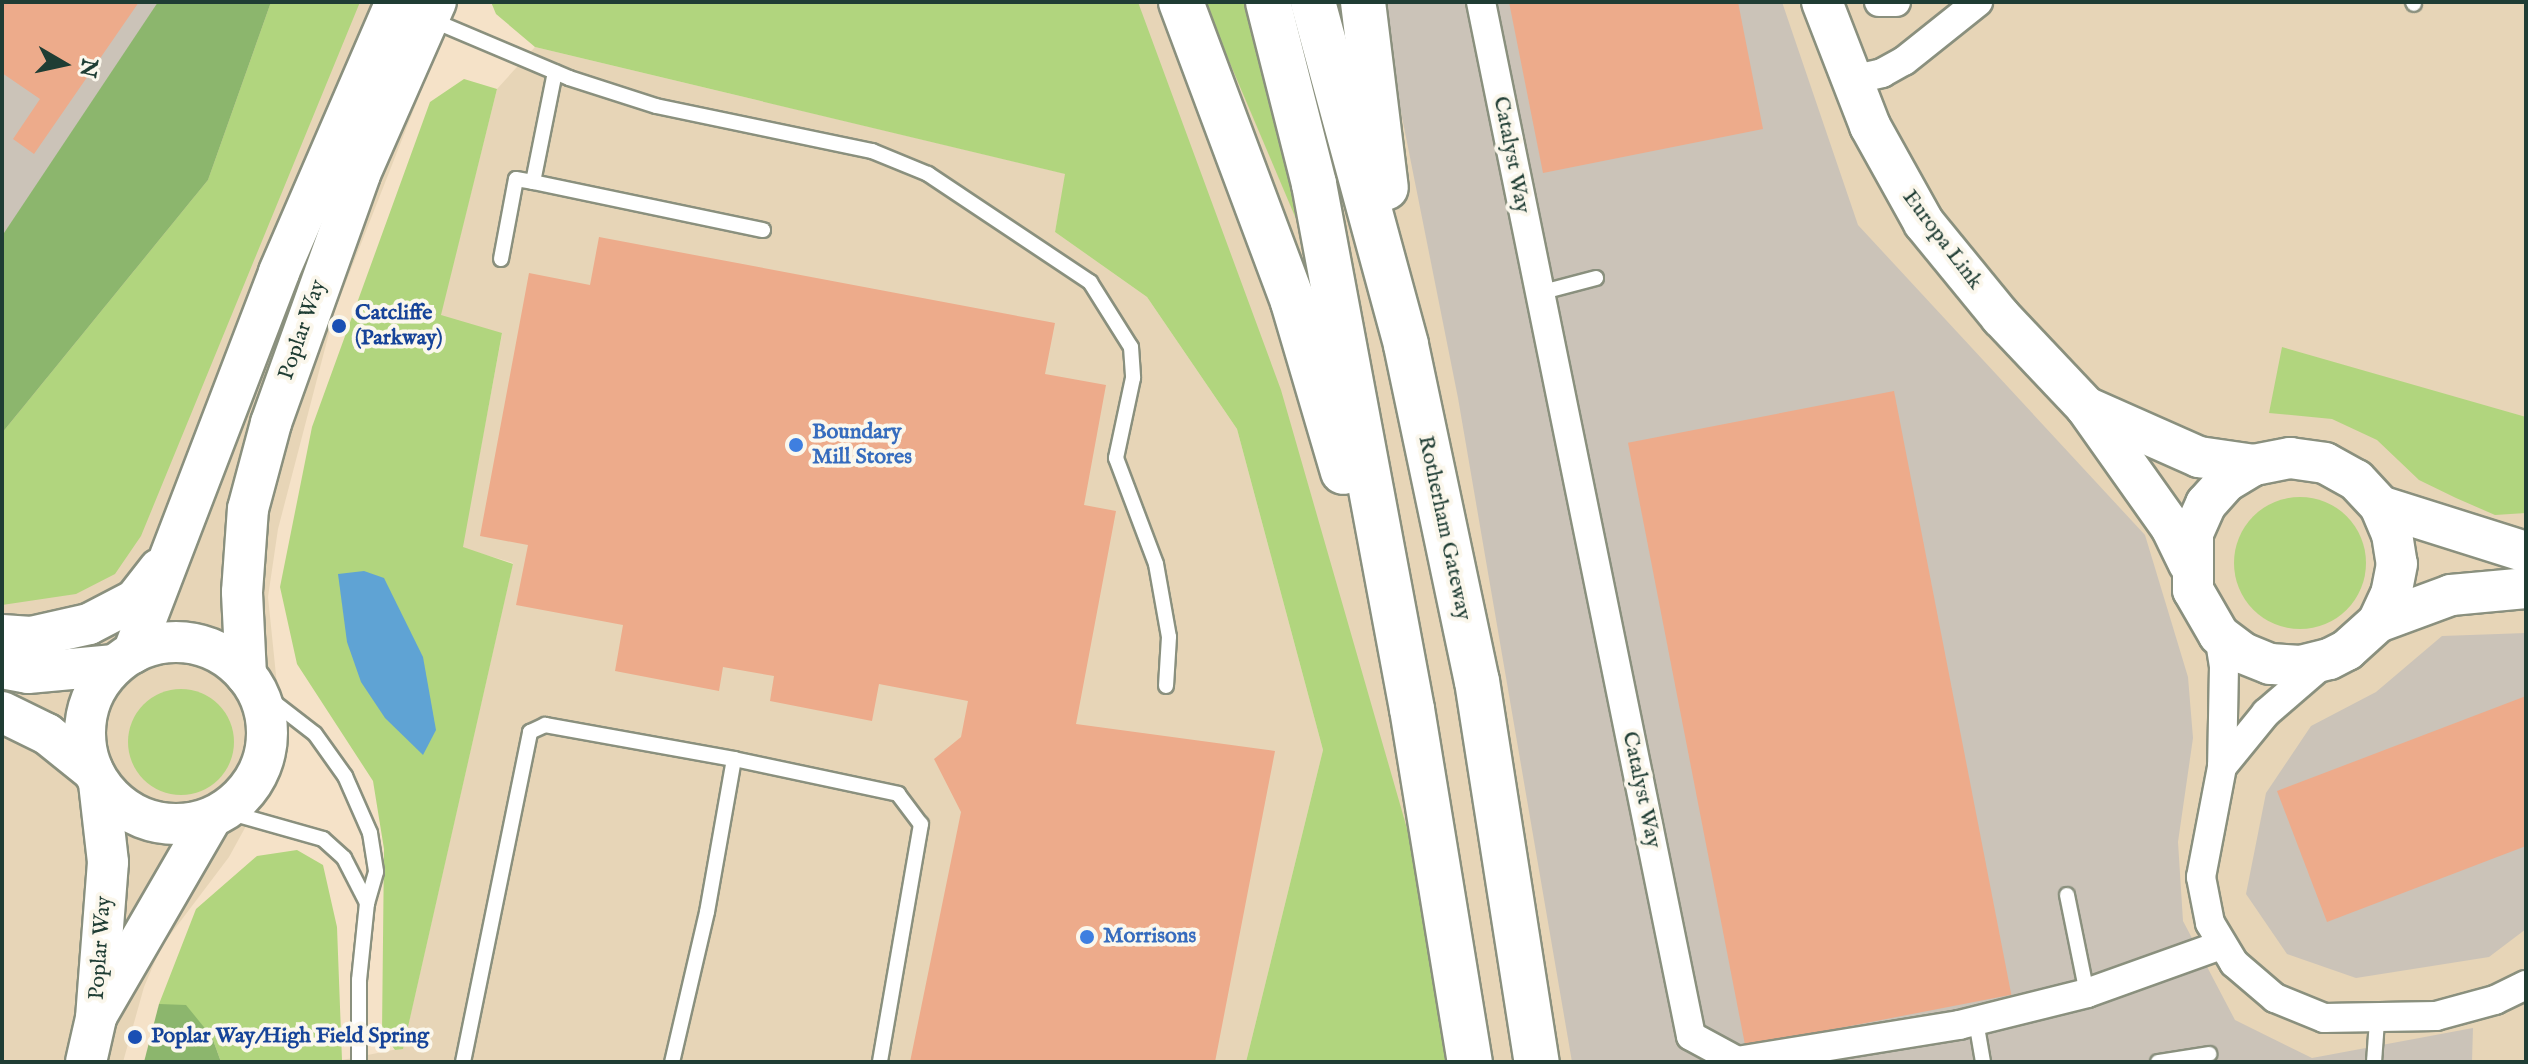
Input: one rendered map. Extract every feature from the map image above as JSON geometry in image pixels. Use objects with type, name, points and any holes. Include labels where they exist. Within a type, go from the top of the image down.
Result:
[{"type":"highway","points":[[1181,2],[1293,302],[1412,709]]},
{"type":"highway","points":[[1268,2],[1314,184],[1412,709],[1470,1062]]},
{"type":"highway","name":"Rotherham Gateway","points":[[1313,2],[1406,345],[1477,681],[1537,1062]]},
{"type":"highway","points":[[1363,2],[1406,345]]},
{"type":"main road","name":"Europa Link","points":[[1822,2],[1870,126],[1924,223],[2001,317],[2086,407],[2171,527],[2189,564],[2203,614],[2219,635],[2243,653],[2270,664],[2300,666],[2329,659],[2347,650],[2378,622],[2451,595],[2526,588]]},
{"type":"main road","name":"Poplar Way","points":[[86,1062],[96,1018],[108,862],[85,722],[90,702],[124,659],[173,550],[279,272],[420,7]]},
{"type":"main road","name":"Poplar Way","points":[[96,1018],[218,814],[246,792],[263,760],[267,735],[249,680],[242,592],[248,509],[271,423],[420,7]]},
{"type":"main road","name":"Europa Link","points":[[2086,407],[2199,457],[2254,465],[2290,458],[2325,463],[2356,480],[2380,506],[2392,534],[2397,564],[2391,594],[2378,622]]},
{"type":"main road","name":"Europa Link","points":[[2189,564],[2193,533],[2206,504],[2227,481],[2254,465]]},
{"type":"main road","name":"Europa Link","points":[[2380,506],[2526,552]]},
{"type":"main road","points":[[2,635],[31,637],[89,624],[135,600],[173,550]]},
{"type":"main road","points":[[2,668],[28,673],[124,659],[155,645],[201,645],[249,680]]},
{"type":"main road","points":[[2,712],[47,734],[96,777],[113,800],[145,819],[188,824],[218,814]]},
{"type":"street","name":"Catalyst Way","points":[[1481,2],[1691,1036],[1737,1061],[1976,1021],[2087,993],[2183,963],[2221,945]]},
{"type":"street","points":[[1879,2],[1896,2]]},
{"type":"street","points":[[1852,80],[1882,73],[1904,61],[1978,2]]},
{"type":"street","points":[[2219,635],[2224,666],[2222,767],[2201,877],[2203,900],[2221,945],[2252,983],[2298,1012],[2377,1021],[2466,1009],[2525,987]]},
{"type":"street","points":[[2222,767],[2266,713],[2329,659]]},
{"type":"lane","points":[[420,7],[555,72],[656,106],[872,151],[928,174],[1090,282],[1131,347],[1133,378],[1116,458],[1156,564],[1169,637],[1166,686]]},
{"type":"lane","points":[[533,182],[555,72]]},
{"type":"lane","points":[[501,259],[516,179],[763,230]]},
{"type":"lane","points":[[1539,293],[1596,278]]},
{"type":"lane","points":[[249,680],[315,734],[361,804],[376,872],[367,903],[359,1062]]},
{"type":"lane","points":[[463,1062],[530,732],[545,725],[734,759],[898,794],[921,824],[880,1062]]},
{"type":"lane","points":[[672,1062],[707,912],[734,759]]},
{"type":"lane","points":[[218,814],[323,839],[344,858],[367,903]]},
{"type":"lane","points":[[2067,895],[2087,993]]},
{"type":"lane","points":[[1976,1021],[1983,1062]]},
{"type":"lane","points":[[2374,1062],[2377,1021]]},
{"type":"lane","points":[[2158,1062],[2209,1054]]},
{"type":"shaded area","points":[[2,2],[456,2],[335,310],[278,529],[268,597],[281,724],[279,766],[229,857],[161,947],[144,987],[123,1062],[2,1062]]},
{"type":"shaded area","points":[[2,2],[178,2],[2,291]]},
{"type":"shaded area","points":[[1138,2],[2526,2],[2526,1062],[1430,1062]]},
{"type":"shaded area","points":[[1379,2],[1782,2],[1858,225],[2145,535],[2188,677],[2193,738],[2178,842],[2183,921],[2235,1020],[2312,1058],[2473,1028],[2472,1062],[1572,1062],[1458,398]]},
{"type":"shaded area","points":[[535,47],[1066,174],[1055,232],[1147,297],[1237,429],[1323,750],[1246,1062],[332,1062],[403,1048],[513,563],[462,548],[502,334],[440,316],[497,89]]},
{"type":"shaded area","points":[[2526,633],[2526,929],[2489,957],[2356,978],[2287,954],[2246,894],[2266,793],[2311,726],[2376,692],[2442,636]]},
{"type":"green space","points":[[158,2],[271,2],[208,180],[2,433],[2,236]]},
{"type":"green space","points":[[271,2],[360,2],[141,536],[115,574],[76,594],[2,605],[2,433],[208,180]]},
{"type":"green space","points":[[491,2],[1138,2],[1281,390],[1410,839],[1447,1062],[1246,1062],[1323,750],[1237,429],[1147,297],[1055,232],[1065,174],[535,47],[496,14]]},
{"type":"green space","points":[[1204,2],[1246,2],[1302,233]]},
{"type":"green space","points":[[464,79],[497,89],[441,315],[502,333],[463,547],[513,564],[403,1049],[395,1050],[382,1032],[384,849],[373,781],[297,664],[280,587],[312,427],[430,102]]},
{"type":"green space","points":[[2282,347],[2526,417],[2526,513],[2495,515],[2456,498],[2419,480],[2377,440],[2332,419],[2269,413]]},
{"type":"green space","points":[[2300,497],[2325,502],[2347,516],[2361,538],[2366,563],[2361,588],[2347,610],[2325,624],[2300,629],[2275,624],[2253,610],[2239,588],[2234,563],[2239,538],[2253,516],[2275,502]]},
{"type":"green space","points":[[181,689],[201,693],[218,705],[230,722],[234,742],[230,762],[218,779],[201,791],[181,795],[161,791],[144,779],[132,762],[128,742],[132,722],[144,705],[161,693]]},
{"type":"green space","points":[[297,850],[323,865],[337,927],[342,1060],[221,1062],[212,1037],[159,1004],[196,909],[257,856]]},
{"type":"green space","points":[[159,1004],[186,1005],[212,1037],[221,1062],[144,1062]]},
{"type":"water","points":[[364,571],[384,578],[423,657],[436,730],[423,755],[385,718],[361,682],[347,642],[338,574]]},
{"type":"building","points":[[2,2],[139,2],[34,154],[13,139],[40,99],[2,73]]},
{"type":"building","points":[[1509,2],[1738,2],[1763,129],[1543,173]]},
{"type":"building","name":"Boundary Mill Stores","points":[[599,237],[1055,323],[1045,374],[1106,385],[1084,505],[1116,511],[1076,724],[1275,751],[1215,1062],[910,1062],[961,812],[934,759],[961,737],[968,701],[879,684],[872,721],[770,701],[774,676],[723,667],[719,691],[615,671],[623,625],[516,605],[528,545],[480,536],[529,273],[590,285]]},
{"type":"building","points":[[1894,391],[2011,995],[1745,1046],[1628,443]]},
{"type":"building","points":[[2526,696],[2526,846],[2327,922],[2277,791]]},
{"type":"place","name":"Catcliffe (Parkway)","points":[[339,326]]},
{"type":"place","name":"Boundary Mill Stores","points":[[796,445]]},
{"type":"place","name":"Morrisons","points":[[1087,937]]},
{"type":"place","name":"Poplar Way/High Field Spring","points":[[135,1037]]}]
